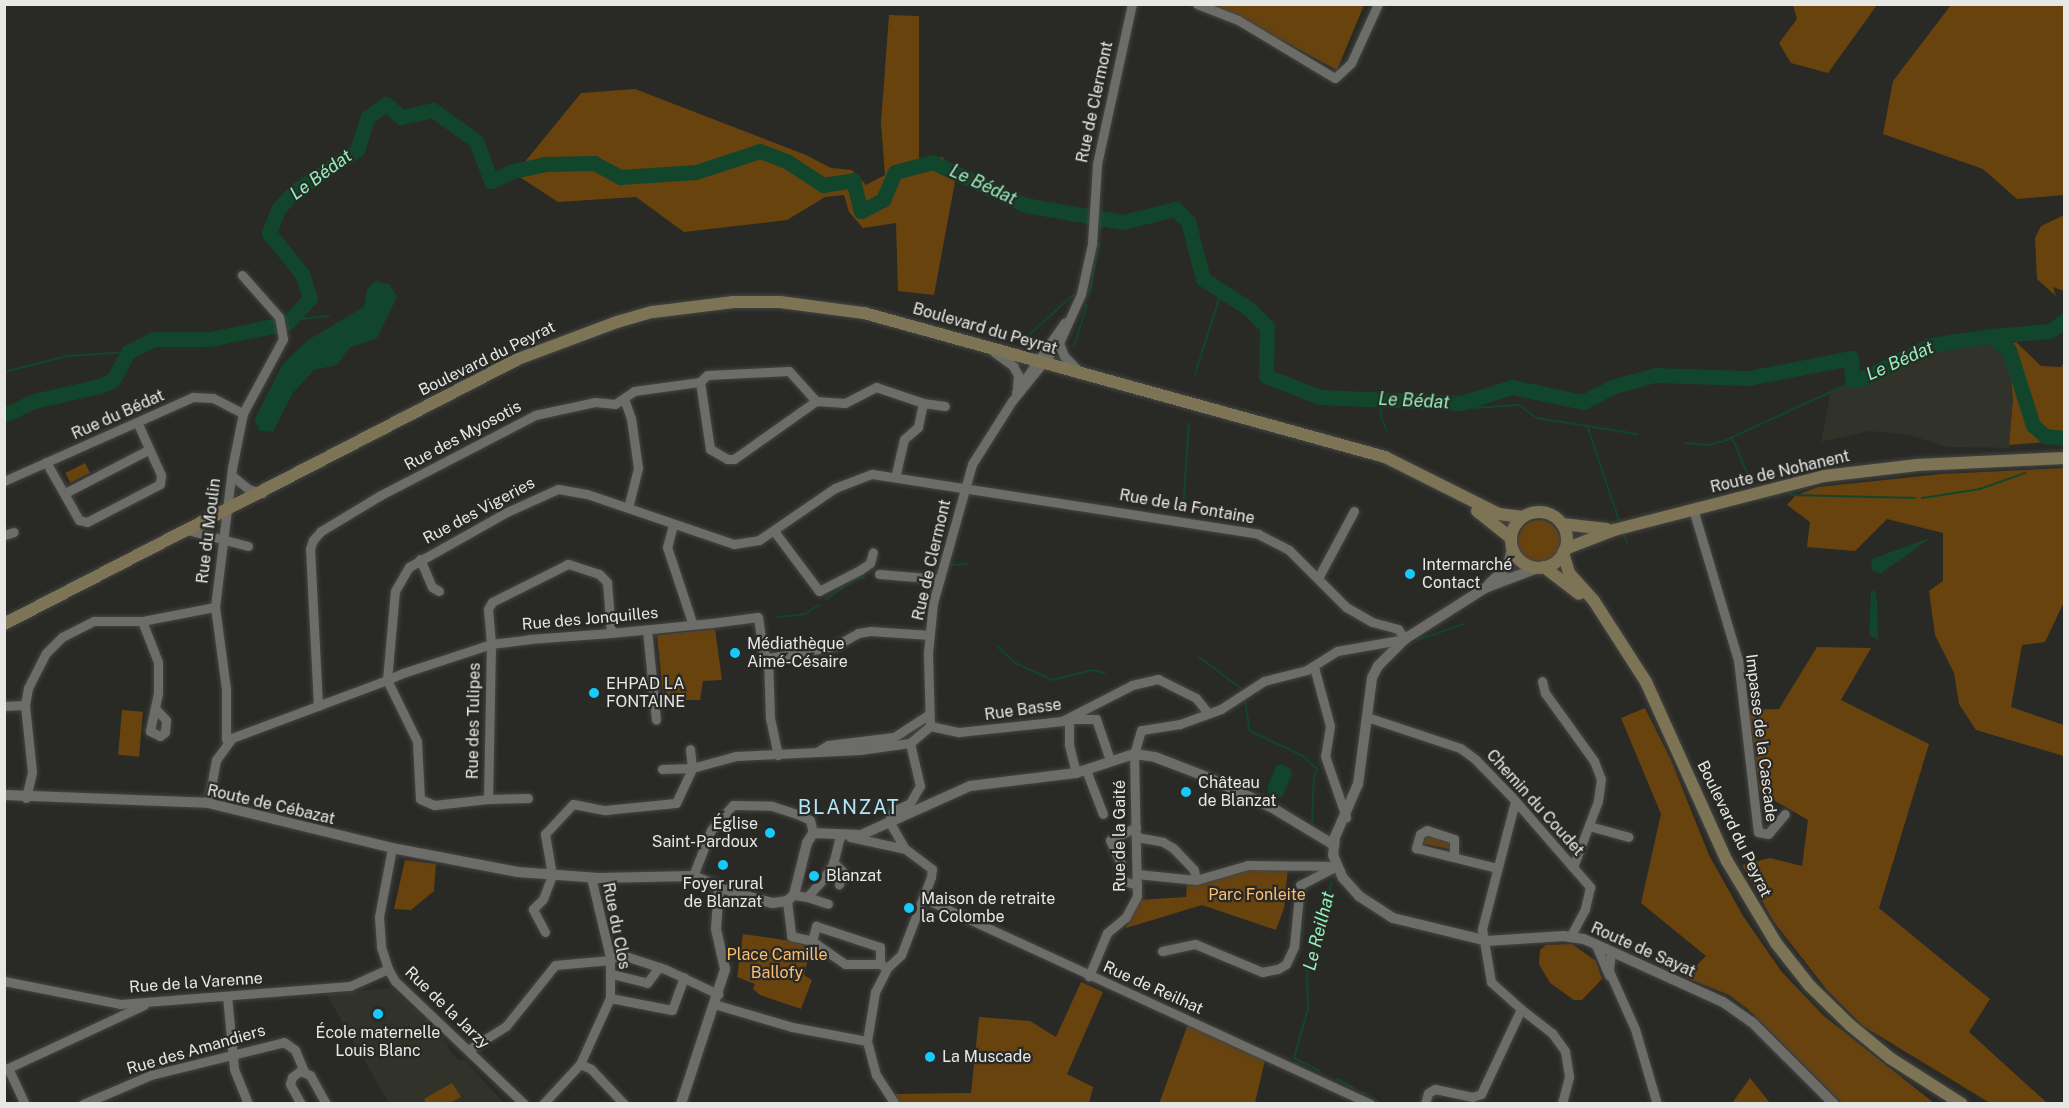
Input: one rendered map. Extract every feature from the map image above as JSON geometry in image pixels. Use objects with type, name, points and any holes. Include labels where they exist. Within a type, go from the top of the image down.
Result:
[{"type":"main road","name":"Boulevard du Peyrat","points":[[4,624],[518,359],[563,339],[653,312],[733,303],[820,305],[984,346],[1406,466],[1506,517],[1523,517]]},
{"type":"main road","name":"Boulevard du Peyrat","points":[[1337,445],[1402,472],[1476,510],[1512,543]]},
{"type":"main road","name":"Route de Nohanent","points":[[1564,551],[1614,530],[1854,471],[2064,458]]},
{"type":"main road","points":[[1541,512],[1562,525],[1564,551],[1542,567],[1520,560],[1512,543],[1523,517],[1541,512]]},
{"type":"main road","name":"Route de Nohanent","points":[[1562,525],[1614,530]]},
{"type":"main road","name":"Boulevard du Peyrat","points":[[1564,551],[1569,573],[1618,636],[1671,732],[1733,871],[1776,943],[1810,986],[1850,1025],[1890,1059],[1962,1104]]},
{"type":"main road","name":"Boulevard du Peyrat","points":[[1542,567],[1591,605],[1618,636]]},
{"type":"street","name":"Rue de Clermont","points":[[1012,401],[1016,392],[1059,343],[1074,310],[1086,274],[1094,224],[1097,164],[1132,4]]},
{"type":"street","points":[[1197,4],[1238,20],[1335,78],[1351,63],[1378,4]]},
{"type":"street","name":"Rue du Moulin","points":[[232,738],[226,739],[226,689],[215,607],[222,541],[231,475],[243,413],[283,339],[279,317],[242,274]]},
{"type":"street","points":[[1041,362],[1074,310]]},
{"type":"street","points":[[1059,343],[1064,356],[1081,373]]},
{"type":"street","points":[[984,346],[1013,366],[1018,375],[1016,392]]},
{"type":"street","name":"Rue de Clermont","points":[[930,726],[928,715],[930,635],[940,579],[964,488],[981,446],[1041,362]]},
{"type":"street","name":"Rue des Myosotis","points":[[318,706],[310,549],[321,531],[535,415],[624,399],[634,391],[700,382],[707,375],[744,370],[789,371],[816,401]]},
{"type":"street","points":[[700,382],[710,449],[727,459],[734,459],[816,401],[845,403],[876,387],[923,403],[945,406]]},
{"type":"street","name":"Rue du Bédat","points":[[4,481],[202,396],[243,413]]},
{"type":"street","points":[[624,399],[631,417],[638,468],[638,479],[628,508]]},
{"type":"street","points":[[895,477],[904,439],[918,427],[923,403]]},
{"type":"street","points":[[46,462],[78,520],[87,522],[160,484],[161,475],[138,424]]},
{"type":"street","points":[[65,493],[148,450]]},
{"type":"street","points":[[231,475],[248,489],[262,493]]},
{"type":"street","name":"Rue des Vigeries","points":[[387,680],[395,591],[403,575],[420,559],[548,491],[573,490],[734,544],[759,540],[835,488],[858,477],[895,477],[964,488]]},
{"type":"street","name":"Rue de la Fontaine","points":[[964,488],[1258,534],[1289,550],[1346,607],[1372,622],[1398,629],[1405,639]]},
{"type":"street","name":"Impasse de la Cascade","points":[[1693,509],[1738,660],[1758,832],[1768,834],[1785,814]]},
{"type":"street","points":[[1318,578],[1354,511]]},
{"type":"street","points":[[674,525],[667,547],[693,625]]},
{"type":"street","points":[[185,530],[213,535],[222,541],[248,546]]},
{"type":"street","points":[[774,531],[819,591],[870,563],[873,552]]},
{"type":"street","points":[[807,897],[833,862],[845,837],[889,821],[970,786],[1081,771],[1134,754],[1207,777],[1271,807],[1334,845],[1358,784],[1372,678],[1405,639],[1485,588],[1508,566],[1512,543]]},
{"type":"street","points":[[420,559],[432,586],[439,591]]},
{"type":"street","name":"Rue des Tulipes","points":[[488,799],[491,644],[489,604],[568,564],[599,574],[607,582],[611,633]]},
{"type":"street","points":[[1485,588],[1542,567]]},
{"type":"street","points":[[879,574],[940,579]]},
{"type":"street","points":[[26,798],[32,772],[25,705],[35,670],[62,637],[94,621],[142,621],[215,607]]},
{"type":"street","name":"Rue des Jonquilles","points":[[387,680],[491,644],[758,618],[763,652],[768,658]]},
{"type":"street","points":[[142,621],[158,662],[155,708]]},
{"type":"street","points":[[647,630],[656,720]]},
{"type":"street","points":[[778,755],[770,718],[768,658],[835,646],[858,633],[870,631],[930,635]]},
{"type":"street","points":[[1134,754],[1141,730],[1180,724],[1230,705],[1264,681],[1314,667],[1337,651],[1405,639]]},
{"type":"street","points":[[1314,667],[1330,726],[1325,756],[1346,817]]},
{"type":"street","name":"Rue Basse","points":[[930,726],[959,732],[1070,719],[1132,685],[1158,679],[1196,698],[1208,713]]},
{"type":"street","points":[[208,803],[216,760],[232,738],[387,680]]},
{"type":"street","name":"Rue des Tulipes","points":[[387,680],[417,741],[420,800],[434,805],[488,799],[528,798]]},
{"type":"street","points":[[1542,681],[1545,693],[1598,767],[1600,797],[1573,867]]},
{"type":"street","points":[[4,706],[25,705]]},
{"type":"street","points":[[817,753],[828,745],[894,737],[928,715]]},
{"type":"street","name":"Chemin du Coudet","points":[[1367,717],[1460,748],[1475,759],[1515,801],[1573,867],[1591,892],[1570,937]]},
{"type":"street","points":[[1103,814],[1069,744],[1070,719],[1096,719],[1110,760]]},
{"type":"street","points":[[662,769],[692,768],[747,754],[817,753],[910,743],[930,726]]},
{"type":"street","points":[[889,821],[893,811],[910,803],[920,786],[910,743]]},
{"type":"street","points":[[545,932],[533,909],[543,899],[552,875],[545,834],[573,804],[605,810],[676,803],[692,768],[690,749]]},
{"type":"street","name":"Rue de la Gaité","points":[[1089,976],[1107,933],[1130,912],[1137,885],[1134,754]]},
{"type":"street","name":"Route de Cébazat","points":[[4,795],[26,798],[208,803],[392,848],[493,867],[552,875],[591,877],[693,876]]},
{"type":"street","points":[[1515,801],[1482,929],[1487,942],[1491,982],[1552,1033],[1565,1051],[1569,1077],[1562,1104]]},
{"type":"street","points":[[813,833],[810,820],[772,806],[728,806],[711,830],[693,876],[763,900],[807,897],[828,904]]},
{"type":"street","points":[[813,833],[808,838],[790,898],[788,934],[812,940],[844,964],[884,966],[902,955],[925,899],[932,869],[905,849],[889,821]]},
{"type":"street","points":[[1589,826],[1629,837]]},
{"type":"street","points":[[1137,885],[1120,880],[1121,864],[1110,840],[1136,832],[1173,848],[1194,870],[1197,880]]},
{"type":"street","points":[[813,833],[905,849]]},
{"type":"street","name":"Route de Sayat","points":[[1334,845],[1337,866],[1359,896],[1379,911],[1408,923],[1487,942],[1570,937],[1611,951],[1738,1011],[1834,1104]]},
{"type":"street","name":"Rue de la Jarzy","points":[[392,848],[379,918],[387,969],[524,1104]]},
{"type":"street","points":[[1454,857],[1497,868]]},
{"type":"street","points":[[833,862],[843,872],[839,884]]},
{"type":"street","points":[[1121,864],[1197,880],[1215,878],[1248,866],[1337,866]]},
{"type":"street","points":[[1162,951],[1195,944],[1251,969],[1278,969],[1294,947],[1300,885],[1337,866]]},
{"type":"street","name":"Rue du Clos","points":[[543,1104],[580,1064],[610,998],[611,958],[591,877]]},
{"type":"street","points":[[681,1104],[725,969],[716,929],[719,886]]},
{"type":"street","name":"Rue de Reilhat","points":[[925,899],[1370,1104]]},
{"type":"street","points":[[812,940],[816,926],[880,947],[884,966],[872,1000],[867,1041],[876,1075],[895,1104]]},
{"type":"street","points":[[1596,945],[1602,964],[1612,979],[1633,1023],[1657,1104]]},
{"type":"street","points":[[1611,951],[1612,979]]},
{"type":"street","points":[[468,1050],[506,1026],[555,965],[628,957],[684,977],[716,999],[792,1027],[867,1041]]},
{"type":"street","points":[[612,974],[647,983],[658,968]]},
{"type":"street","name":"Rue de la Varenne","points":[[4,981],[98,1002],[120,1004],[350,986],[387,969]]},
{"type":"street","points":[[610,998],[672,1010],[684,977]]},
{"type":"street","points":[[227,996],[233,1056],[239,1087],[248,1104]]},
{"type":"street","points":[[98,1002],[107,1011],[107,1022]]},
{"type":"street","points":[[25,1104],[6,1069],[152,1002]]},
{"type":"street","points":[[120,1004],[121,1015]]},
{"type":"street","points":[[1425,1104],[1428,1093],[1435,1089],[1472,1097],[1481,1094],[1521,1009]]},
{"type":"street","name":"Rue des Amandiers","points":[[83,1104],[151,1075],[284,1042],[295,1050],[304,1071]]},
{"type":"street","points":[[580,1064],[591,1069],[624,1104]]},
{"type":"street","points":[[301,1104],[290,1081],[304,1071],[326,1104]]},
{"type":"street","points":[[1344,1104],[1348,1092]]},
{"type":"shaded area","points":[[376,281],[390,285],[397,297],[377,338],[349,348],[337,365],[314,370],[292,394],[273,432],[260,431],[254,420],[282,365],[308,340],[364,307],[367,289]]},
{"type":"shaded area","points":[[1955,342],[1999,346],[2010,366],[2013,399],[2009,448],[1947,447],[1909,435],[1870,431],[1821,442],[1831,391],[1926,345]]},
{"type":"shaded area","points":[[1932,537],[1880,574],[1871,570],[1872,559]]},
{"type":"shaded area","points":[[1875,590],[1878,640],[1869,635],[1871,592]]},
{"type":"shaded area","points":[[1281,764],[1290,768],[1292,775],[1282,797],[1277,798],[1269,795],[1267,788],[1276,766]]},
{"type":"shaded area","points":[[391,988],[440,1033],[454,1056],[460,1061],[464,1059],[504,1103],[389,1103],[326,994]]},
{"type":"green space","points":[[1793,4],[1877,5],[1828,73],[1791,63],[1779,43],[1797,19]]},
{"type":"green space","points":[[1206,5],[1364,5],[1337,70],[1232,13]]},
{"type":"green space","points":[[1951,5],[2064,5],[2064,195],[2017,199],[1983,169],[1883,134],[1893,81]]},
{"type":"green space","points":[[889,15],[919,16],[919,160],[942,157],[957,171],[934,295],[898,291],[896,223],[863,228],[849,212],[844,195],[825,197],[787,220],[684,232],[636,197],[558,202],[515,174],[581,93],[635,89],[806,155],[831,168],[852,170],[866,185],[885,175],[881,123]]},
{"type":"green space","points":[[2064,215],[2064,291],[2053,287],[2056,296],[2037,279],[2035,238],[2041,226]]},
{"type":"green space","points":[[2016,342],[2041,366],[2061,367],[2064,363],[2064,446],[2046,442],[2009,445],[2013,399],[2010,366],[2003,354],[2014,353],[2010,345]]},
{"type":"green space","points":[[85,463],[90,473],[70,483],[65,473]]},
{"type":"green space","points":[[2064,468],[2064,602],[2045,642],[2022,645],[2011,707],[2064,725],[2064,756],[1976,730],[1959,704],[1954,673],[1935,635],[1929,591],[1943,581],[1943,533],[1887,519],[1855,551],[1807,547],[1810,522],[1787,505],[1795,496],[1818,487],[1941,474]]},
{"type":"green space","points":[[1539,520],[1554,526],[1560,541],[1554,556],[1539,562],[1524,556],[1518,541],[1524,526]]},
{"type":"green space","points":[[715,629],[722,680],[703,681],[700,700],[658,700],[657,695],[663,694],[657,635]]},
{"type":"green space","points":[[1817,647],[1871,648],[1841,700],[1929,744],[1879,908],[1990,999],[1969,1032],[2047,1103],[1990,1103],[1863,1026],[1827,990],[1774,922],[1742,865],[1770,858],[1802,866],[1808,820],[1760,792],[1749,710],[1779,709]]},
{"type":"green space","points":[[1645,708],[1671,760],[1709,855],[1743,916],[1781,971],[1824,1016],[1934,1103],[1842,1103],[1748,1009],[1729,995],[1685,977],[1706,956],[1641,903],[1661,814],[1621,718]]},
{"type":"green space","points":[[122,710],[143,712],[139,757],[118,755]]},
{"type":"green space","points":[[1426,834],[1449,839],[1451,849],[1423,844]]},
{"type":"green space","points":[[405,860],[436,864],[434,891],[411,910],[394,909]]},
{"type":"green space","name":"Parc Fonleite","points":[[1249,867],[1288,867],[1284,908],[1276,930],[1202,905],[1126,928],[1137,900],[1186,897],[1187,883],[1215,879]]},
{"type":"green space","name":"Place Camille Ballofy","points":[[743,934],[812,944],[804,975],[812,980],[801,1009],[760,995],[753,989],[755,984],[737,977]]},
{"type":"green space","points":[[1572,944],[1596,961],[1602,979],[1582,1000],[1574,1000],[1550,983],[1539,964],[1540,950],[1546,945]]},
{"type":"green space","points":[[1081,982],[1103,992],[1067,1074],[1093,1087],[1089,1103],[902,1104],[893,1094],[971,1093],[979,1017],[1030,1021],[1056,1037]]},
{"type":"green space","points":[[1188,1024],[1265,1060],[1255,1103],[1159,1104]]},
{"type":"green space","points":[[1750,1078],[1770,1103],[1732,1103]]},
{"type":"green space","points":[[452,1083],[461,1097],[450,1103],[426,1103],[424,1099]]},
{"type":"waterway","name":"Le Bédat","points":[[4,415],[34,401],[100,386],[113,380],[128,352],[153,339],[210,339],[287,323],[310,298],[302,274],[269,233],[278,209],[296,190],[357,150],[368,117],[386,104],[401,117],[433,110],[476,141],[491,181],[513,171],[545,164],[594,163],[620,177],[696,172],[760,151],[788,162],[823,185],[853,180],[861,211],[883,200],[895,172],[932,162],[1025,205],[1123,222],[1175,209],[1188,221],[1203,279],[1248,308],[1267,327],[1266,376],[1320,397],[1461,403],[1512,387],[1583,402],[1615,386],[1655,375],[1748,378],[1851,358],[1852,379],[1861,379],[1930,345],[1991,336],[2009,350],[2033,425],[2045,436],[2064,438]]},
{"type":"waterway","points":[[1097,221],[1102,222],[1101,229]]},
{"type":"waterway","points":[[1090,292],[1099,243]]},
{"type":"waterway","name":"Le Reilhat","points":[[1195,374],[1221,293]]},
{"type":"waterway","points":[[1030,334],[1074,294]]},
{"type":"waterway","points":[[1074,346],[1087,305]]},
{"type":"waterway","points":[[289,320],[329,316]]},
{"type":"waterway","points":[[1991,336],[2050,331],[2064,321]]},
{"type":"waterway","points":[[4,372],[67,356],[128,352]]},
{"type":"waterway","points":[[1686,443],[1708,445],[1724,441],[1859,379]]},
{"type":"waterway","points":[[1384,399],[1380,414],[1387,431]]},
{"type":"waterway","points":[[1441,410],[1519,405],[1537,418],[1637,434]]},
{"type":"waterway","name":"Le Reilhat","points":[[1183,510],[1189,423]]},
{"type":"waterway","points":[[1588,428],[1619,520]]},
{"type":"waterway","points":[[1732,437],[1750,480],[1766,476],[1773,481]]},
{"type":"waterway","points":[[1922,498],[1980,489],[2025,473]]},
{"type":"waterway","points":[[1788,492],[1792,495],[1915,498]]},
{"type":"waterway","points":[[1624,535],[1627,543]]},
{"type":"waterway","points":[[951,565],[967,564]]},
{"type":"waterway","points":[[825,600],[856,578],[864,578]]},
{"type":"waterway","points":[[778,617],[805,614],[819,605]]},
{"type":"waterway","points":[[1418,640],[1464,624]]},
{"type":"waterway","points":[[998,647],[1015,663],[1052,680],[1093,670],[1105,673]]},
{"type":"waterway","name":"Le Reilhat","points":[[1199,657],[1242,689]]},
{"type":"waterway","name":"Le Reilhat","points":[[1245,701],[1250,731],[1303,756],[1318,770],[1314,775],[1312,821]]},
{"type":"waterway","name":"Le Reilhat","points":[[1320,1071],[1294,1058],[1308,1009],[1307,969],[1329,902],[1331,882]]},
{"type":"waterway","name":"Le Reilhat","points":[[1337,1079],[1354,1088]]},
{"type":"waterway","name":"Le Reilhat","points":[[1374,1099],[1382,1104]]},
{"type":"place","name":"Intermarché Contact","points":[[1410,574]]},
{"type":"place","name":"Médiathèque Aimé-Césaire","points":[[735,653]]},
{"type":"place","name":"EHPAD LA FONTAINE","points":[[594,693]]},
{"type":"place","name":"Château de Blanzat","points":[[1186,792]]},
{"type":"place","name":"Église Saint-Pardoux","points":[[770,833]]},
{"type":"place","name":"Foyer rural de Blanzat","points":[[723,865]]},
{"type":"place","name":"Blanzat","points":[[814,876]]},
{"type":"place","name":"Maison de retraite la Colombe","points":[[909,908]]},
{"type":"place","name":"École maternelle Louis Blanc","points":[[378,1014]]},
{"type":"place","name":"La Muscade","points":[[930,1057]]},
{"type":"district","name":"BLANZAT","points":[[849,807]]}]
